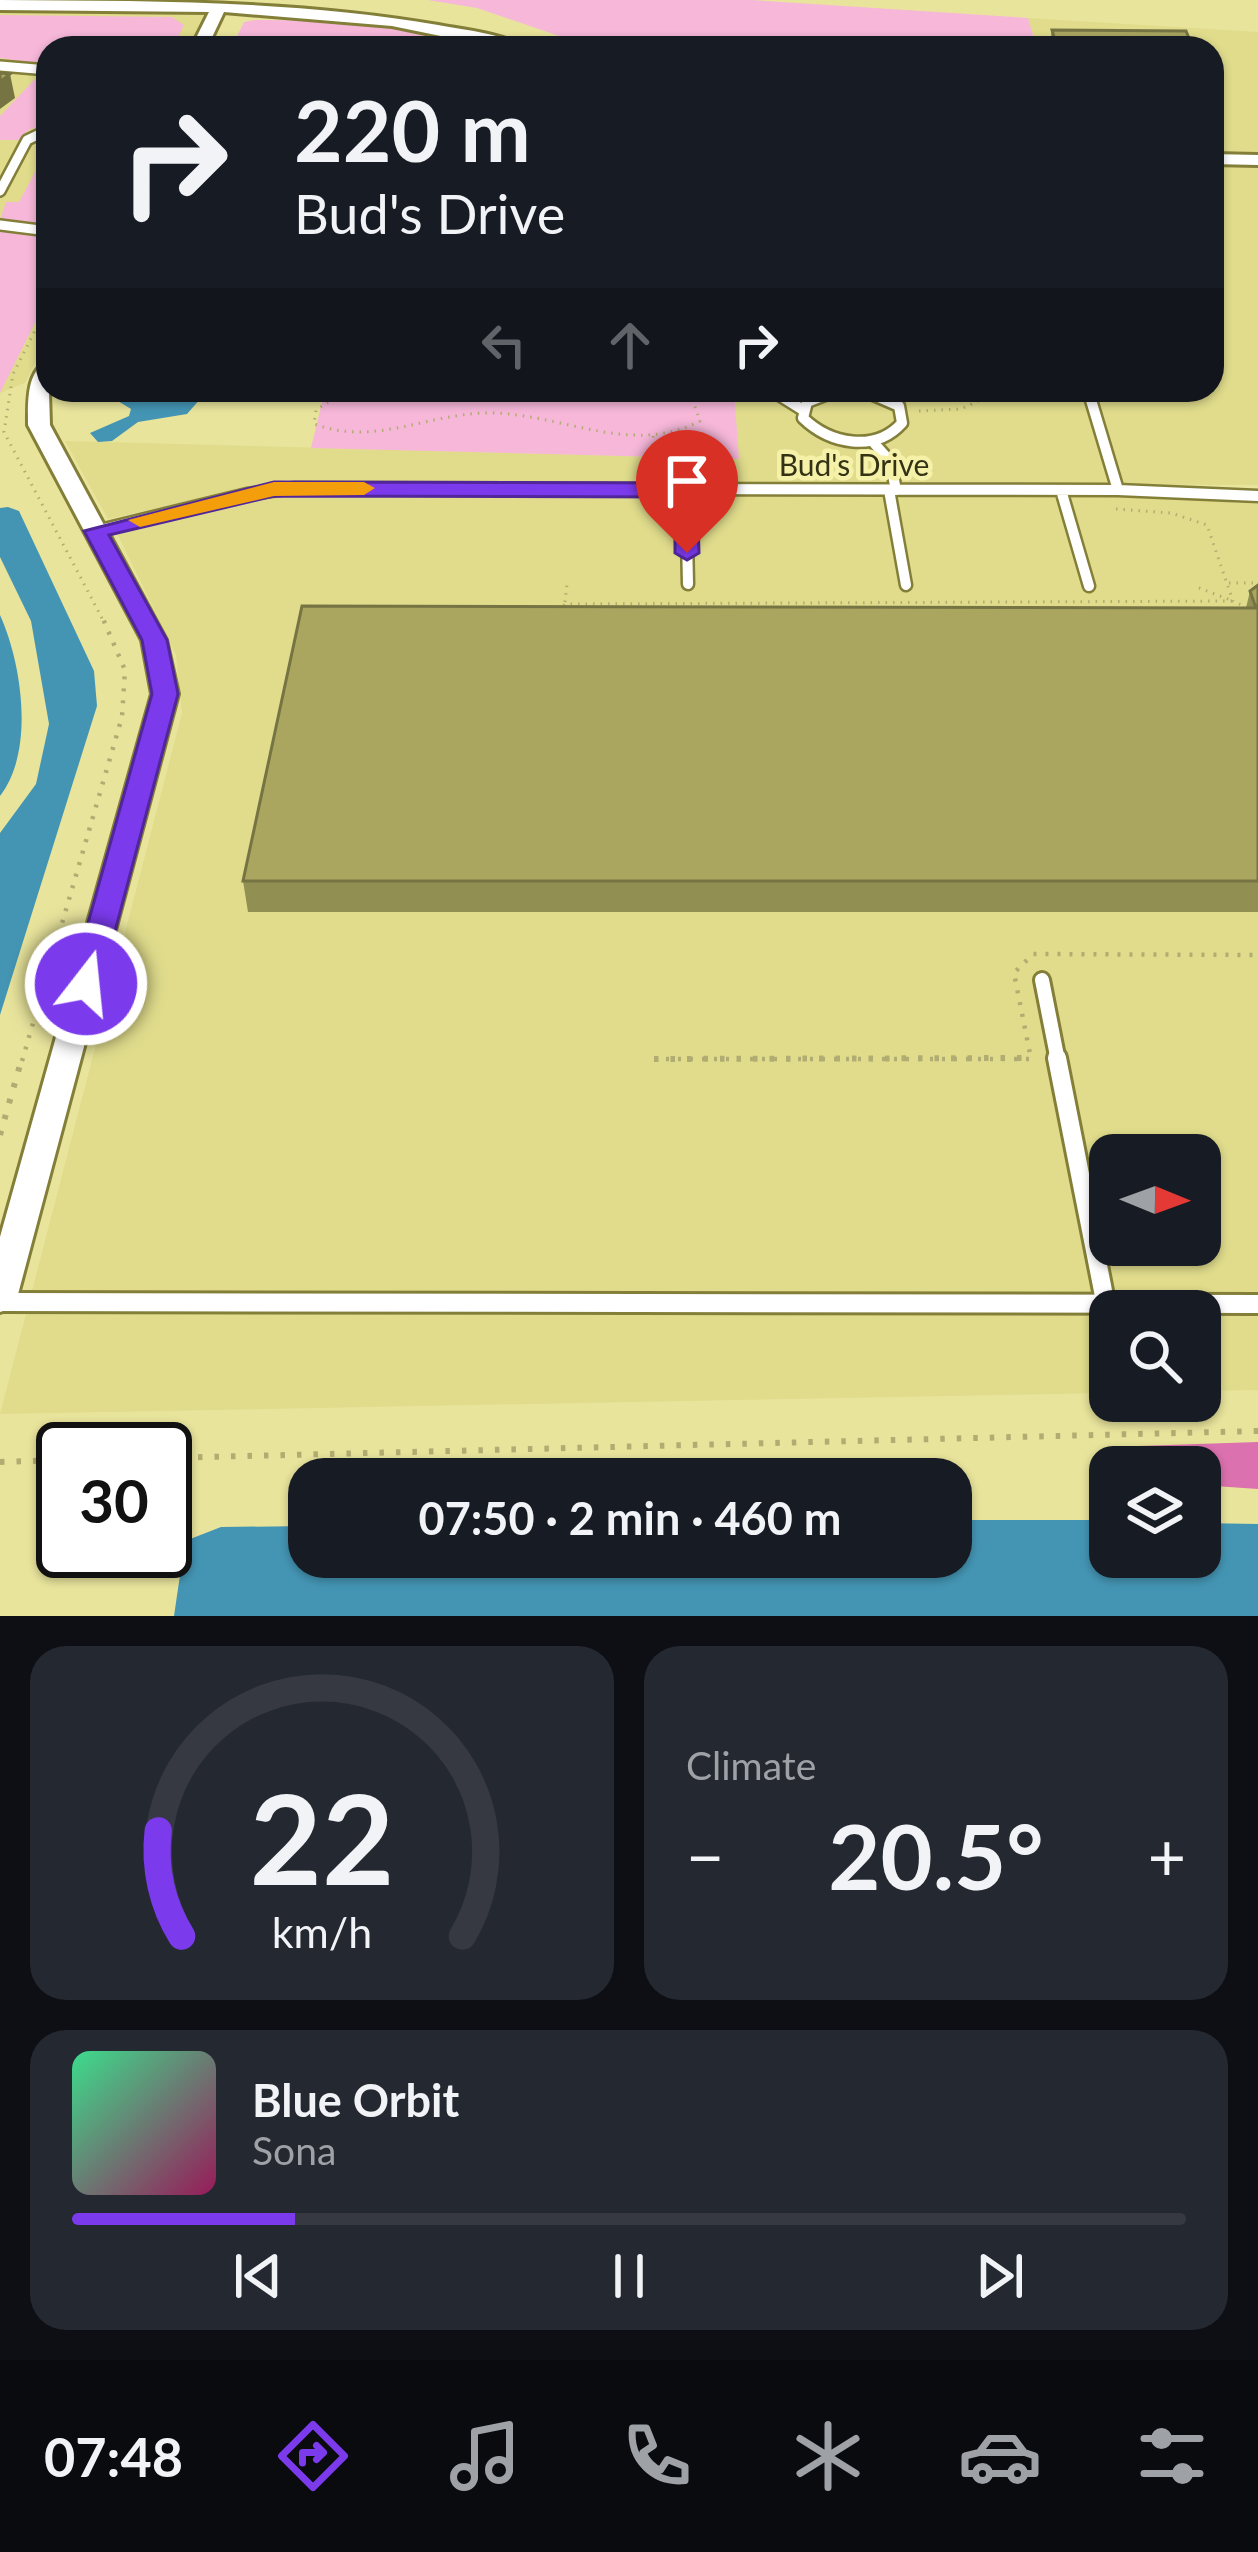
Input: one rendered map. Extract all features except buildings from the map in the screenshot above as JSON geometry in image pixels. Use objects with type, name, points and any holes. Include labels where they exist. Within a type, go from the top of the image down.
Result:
[{"type":"street","points":[[0,5],[394,15],[483,36]]},
{"type":"street","points":[[205,36],[219,7]]},
{"type":"street","points":[[1224,159],[1258,160]]},
{"type":"street","points":[[0,1300],[165,694],[154,640],[39,425],[39,402]]},
{"type":"lane","points":[[0,66],[36,69]]},
{"type":"lane","points":[[0,81],[14,67]]},
{"type":"lane","points":[[0,191],[28,140],[36,136]]},
{"type":"lane","points":[[0,225],[36,230]]},
{"type":"lane","points":[[790,402],[802,410]]},
{"type":"lane","points":[[802,410],[810,402]]},
{"type":"lane","points":[[802,410],[803,418],[820,433],[873,442],[898,430],[901,410],[893,402]]},
{"type":"lane","points":[[1092,402],[1118,490]]},
{"type":"lane","points":[[873,442],[890,461],[906,585]]},
{"type":"lane","name":"Bud's Drive","points":[[96,531],[274,489],[1118,490],[1258,496]]},
{"type":"lane","points":[[686,490],[688,584]]},
{"type":"lane","points":[[1061,490],[1089,586]]},
{"type":"lane","points":[[1042,980],[1103,1290]]},
{"type":"lane","points":[[0,1300],[1089,1301]]},
{"type":"lane","points":[[1221,1303],[1258,1304]]},
{"type":"path","points":[[0,1136],[122,717],[125,670],[4,432],[13,374],[36,328]]},
{"type":"path","points":[[328,402],[316,410],[314,424],[346,433],[382,432],[486,413],[582,430],[653,434],[682,432],[700,421],[693,402]]},
{"type":"path","points":[[901,410],[961,409],[976,402]]},
{"type":"path","points":[[653,434],[656,490]]},
{"type":"path","points":[[1193,507],[1114,504],[1117,510],[1171,513],[1207,525],[1233,601]]},
{"type":"path","points":[[565,604],[567,584]]},
{"type":"path","points":[[1229,584],[1258,584]]},
{"type":"path","points":[[1194,586],[1256,612]]},
{"type":"path","points":[[559,620],[560,604],[1214,608],[1233,601]]},
{"type":"path","points":[[758,604],[759,620]]},
{"type":"path","points":[[916,605],[918,621]]},
{"type":"path","points":[[654,1059],[1031,1059],[1014,973],[1033,955],[1258,955]]},
{"type":"path","points":[[192,1457],[1258,1431]]},
{"type":"path","points":[[0,1462],[36,1461]]},
{"type":"shaded area","points":[[428,0],[751,0],[1028,18],[1033,36],[559,36],[477,8]]},
{"type":"shaded area","points":[[0,10],[205,12],[194,36],[36,36],[36,361],[25,383],[0,393]]},
{"type":"shaded area","points":[[0,15],[172,17],[184,25],[179,36],[36,36],[36,63],[0,58]]},
{"type":"shaded area","points":[[1028,18],[1258,32],[1258,485],[285,480],[108,519],[65,441],[738,459],[735,402],[1224,402],[1224,36],[1033,36]]},
{"type":"shaded area","points":[[244,22],[336,22],[428,36],[237,36]]},
{"type":"shaded area","points":[[34,80],[36,128],[19,140],[0,140],[0,116]]},
{"type":"shaded area","points":[[36,170],[36,224],[0,220],[6,202],[19,202]]},
{"type":"shaded area","points":[[0,230],[36,234],[36,321],[0,393]]},
{"type":"shaded area","points":[[322,402],[735,402],[739,459],[311,448]]},
{"type":"shaded area","points":[[298,495],[1147,497],[1258,504],[1258,1390],[1221,1391],[1221,1290],[1089,1290],[1089,1393],[0,1414],[182,713],[176,655],[118,535],[258,499]]},
{"type":"shaded area","points":[[1258,1442],[1258,1489],[1221,1486],[1221,1446],[1138,1446]]},
{"type":"water","points":[[120,402],[198,402],[187,414],[138,422],[112,441],[98,442],[90,433],[129,416],[131,409]]},
{"type":"water","points":[[0,508],[19,511],[94,671],[97,706],[0,1015],[0,833],[36,784],[49,724],[31,621],[0,557]]},
{"type":"water","points":[[0,615],[19,682],[21,732],[18,756],[0,796]]},
{"type":"water","points":[[972,1520],[1089,1520],[1089,1578],[1221,1578],[1221,1523],[1258,1524],[1258,1616],[174,1616],[180,1578],[192,1578],[192,1538],[221,1527],[288,1526],[288,1578],[972,1578]]},
{"type":"slow traffic","points":[[140,520],[274,489],[364,488]]},
{"type":"route","points":[[86,984],[161,725],[165,694],[164,665],[154,640],[96,531],[274,489],[686,490],[687,553]]}]
